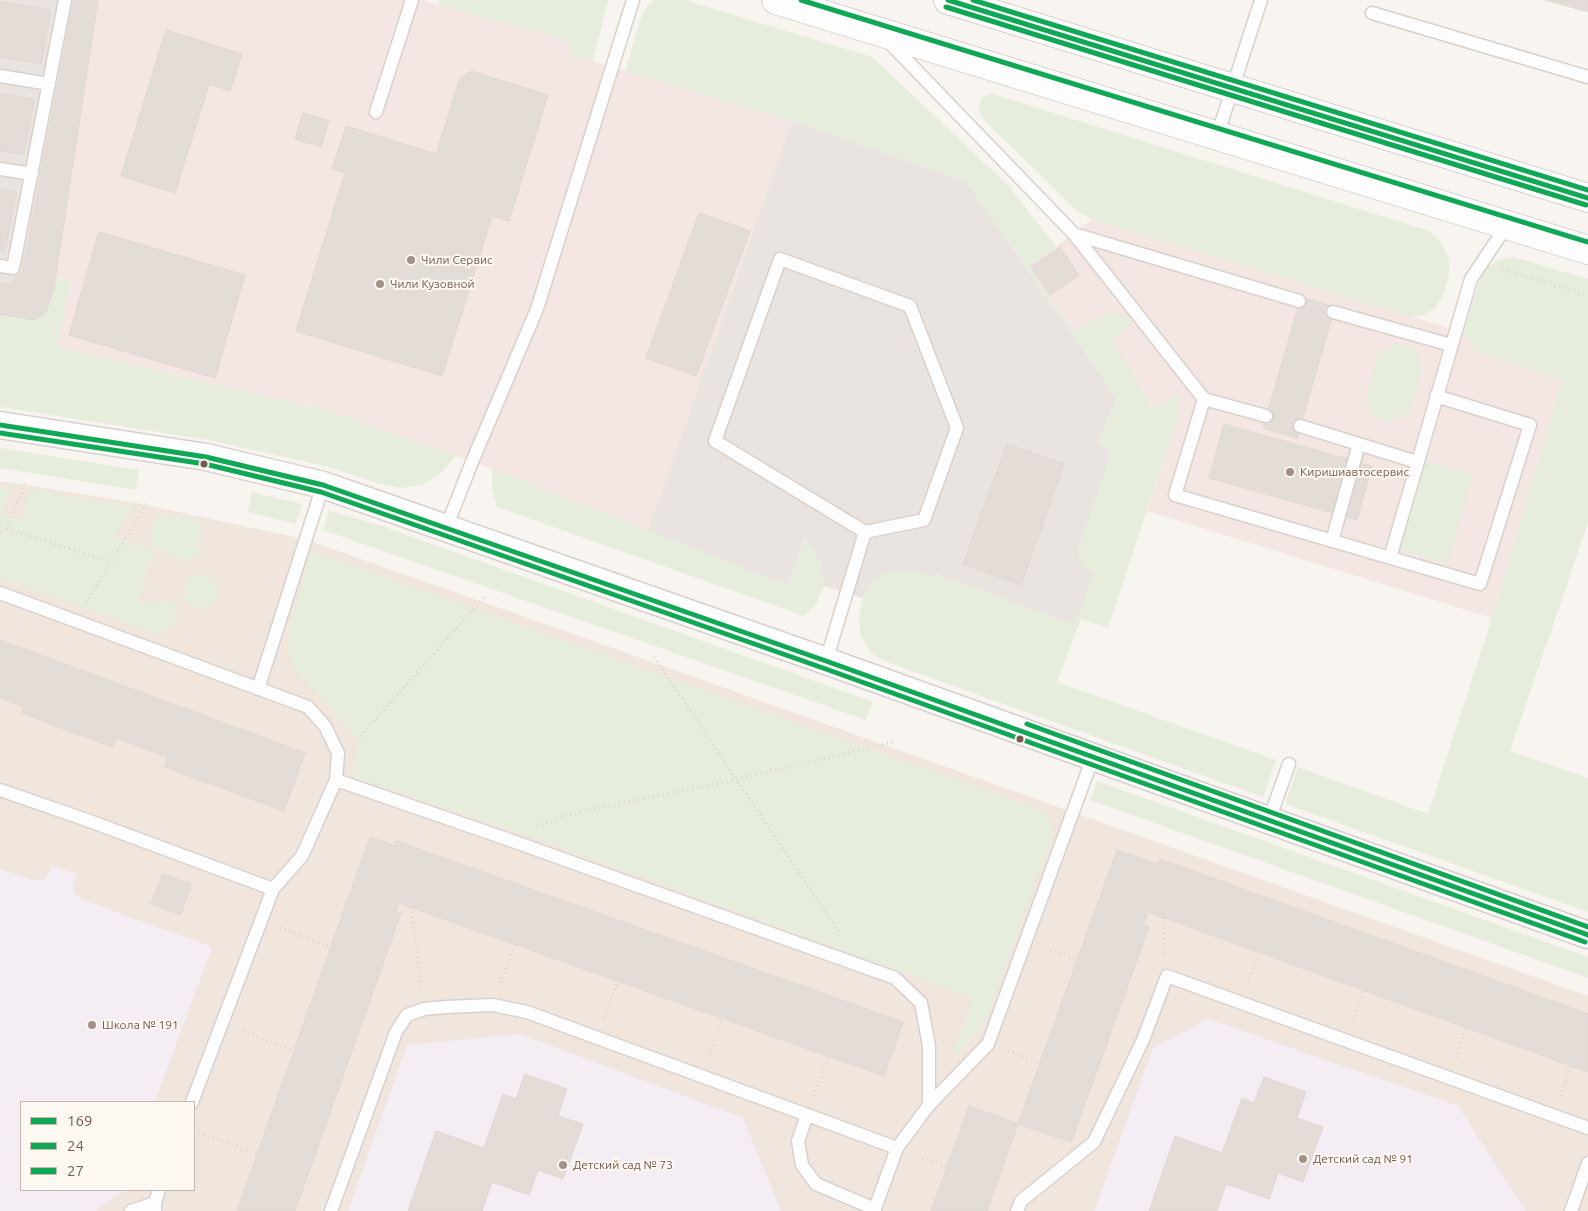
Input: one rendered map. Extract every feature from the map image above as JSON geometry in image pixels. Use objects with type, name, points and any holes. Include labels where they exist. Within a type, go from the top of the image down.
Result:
[{"type":"street","points":[[776,0],[1588,250]]},
{"type":"street","points":[[948,0],[1588,198]]},
{"type":"street","points":[[0,425],[206,457],[323,485],[826,661],[1588,935]]},
{"type":"lane","points":[[0,266],[13,268],[65,0]]},
{"type":"lane","points":[[376,112],[412,0]]},
{"type":"lane","points":[[446,528],[537,309],[632,0]]},
{"type":"lane","points":[[1217,136],[1262,0]]},
{"type":"lane","points":[[1372,12],[1588,77]]},
{"type":"lane","points":[[879,32],[1074,234],[1204,398],[1266,416]]},
{"type":"lane","points":[[0,76],[49,84]]},
{"type":"lane","points":[[0,169],[32,174]]},
{"type":"lane","points":[[1390,558],[1471,279],[1507,225]]},
{"type":"lane","points":[[1074,234],[1299,301]]},
{"type":"lane","points":[[780,259],[910,306],[957,428],[924,520],[865,532],[716,441],[780,259]]},
{"type":"lane","points":[[1334,312],[1451,345]]},
{"type":"lane","points":[[1204,398],[1175,496],[1480,584],[1530,425],[1436,396]]},
{"type":"lane","points":[[1300,426],[1417,462]]},
{"type":"lane","points":[[1332,541],[1359,444]]},
{"type":"lane","points":[[258,689],[323,485]]},
{"type":"lane","points":[[826,661],[865,532]]},
{"type":"lane","points":[[0,593],[308,707],[325,726],[338,753],[336,780],[302,856],[272,889],[192,1101]]},
{"type":"lane","points":[[807,1115],[798,1141],[802,1165],[816,1184],[874,1210],[897,1148],[929,1104],[988,1044],[1093,757]]},
{"type":"lane","points":[[1269,820],[1288,764]]},
{"type":"lane","points":[[336,780],[504,838],[894,978],[921,1003],[929,1046],[929,1104]]},
{"type":"lane","points":[[0,790],[272,889]]},
{"type":"lane","points":[[1017,1211],[1021,1201],[1094,1142],[1143,1040],[1167,976],[1588,1128]]},
{"type":"lane","points":[[331,1211],[396,1032],[407,1015],[424,1009],[493,1005],[527,1012],[897,1148]]},
{"type":"lane","points":[[1572,1211],[1588,1163]]},
{"type":"lane","points":[[131,1211],[155,1207],[160,1191]]},
{"type":"path","points":[[1481,263],[1588,295]]},
{"type":"path","points":[[7,528],[26,480]]},
{"type":"path","points":[[95,588],[148,501]]},
{"type":"path","points":[[0,531],[7,528],[112,562]]},
{"type":"path","points":[[338,753],[357,740],[484,597]]},
{"type":"path","points":[[654,657],[738,779],[854,954],[857,965]]},
{"type":"path","points":[[504,838],[566,815],[738,779],[893,742]]},
{"type":"path","points":[[411,907],[424,1009]]},
{"type":"path","points":[[1163,918],[1167,976]]},
{"type":"path","points":[[261,920],[331,947]]},
{"type":"path","points":[[1026,941],[1078,959]]},
{"type":"path","points":[[493,1005],[515,944]]},
{"type":"path","points":[[1241,1003],[1259,953]]},
{"type":"path","points":[[597,1038],[618,981]]},
{"type":"path","points":[[1346,1041],[1364,991]]},
{"type":"path","points":[[701,1076],[722,1018]]},
{"type":"path","points":[[222,1024],[294,1051]]},
{"type":"path","points":[[1449,1078],[1466,1028]]},
{"type":"path","points":[[988,1044],[1040,1063]]},
{"type":"path","points":[[807,1115],[828,1056]]},
{"type":"path","points":[[1554,1116],[1571,1066]]},
{"type":"path","points":[[195,1130],[257,1154]]},
{"type":"path","points":[[897,1148],[947,1166]]},
{"type":"shaded area","points":[[0,0],[98,0],[54,287],[46,312],[35,320],[0,314]]},
{"type":"shaded area","points":[[98,0],[421,0],[571,41],[569,54],[792,121],[648,531],[492,469],[329,411],[57,347],[71,281],[55,278]]},
{"type":"shaded area","points":[[792,121],[966,181],[1116,399],[1099,441],[1112,453],[1079,547],[1095,572],[1075,626],[936,574],[934,577],[906,570],[872,582],[863,598],[824,586],[821,564],[805,539],[787,585],[648,531]]},
{"type":"shaded area","points":[[1092,219],[1462,332],[1478,352],[1562,380],[1492,618],[1147,511],[1177,419],[1178,393],[1153,408],[1111,339],[1103,314],[1074,333],[1028,266]],"holes":[[[1301,297],[1335,307],[1297,438],[1263,427]],[[1225,424],[1372,466],[1356,520],[1209,478]]]},
{"type":"shaded area","points":[[0,481],[132,502],[304,539],[1588,996],[1588,1211],[0,1211]]},
{"type":"shaded area","name":"Школа № 191","points":[[53,866],[77,874],[73,884],[74,893],[83,900],[212,947],[155,1101],[20,1101],[20,1191],[123,1191],[95,1211],[0,1211],[0,869],[33,880],[45,879]]},
{"type":"shaded area","name":"Детский сад № 91","points":[[1208,1019],[1458,1106],[1526,1211],[1094,1211],[1153,1048]]},
{"type":"shaded area","name":"Детский сад № 73","points":[[520,1034],[743,1118],[781,1211],[348,1211],[407,1045]]},
{"type":"green space","points":[[439,0],[608,0],[593,61],[568,54],[571,41],[438,5]]},
{"type":"green space","points":[[655,0],[684,0],[872,57],[1009,186],[1056,247],[1029,266],[1074,332],[1103,314],[1113,312],[1125,314],[1132,325],[1112,339],[1153,408],[1178,393],[1177,419],[1108,628],[1081,619],[1057,682],[1276,760],[1263,797],[884,661],[869,651],[861,636],[859,617],[863,598],[872,582],[886,573],[906,570],[934,577],[935,574],[1075,626],[1094,573],[1084,568],[1079,558],[1079,547],[1111,453],[1099,441],[1116,399],[966,181],[792,121],[625,71],[642,14],[650,3]]},
{"type":"green space","points":[[993,94],[1429,231],[1441,242],[1449,258],[1449,276],[1442,298],[1434,309],[1422,316],[1407,316],[1092,219],[1077,211],[982,118],[979,109],[980,101],[985,96]]},
{"type":"green space","points":[[1513,257],[1588,279],[1588,523],[1510,751],[1588,778],[1588,912],[1285,804],[1298,767],[1428,814],[1492,618],[1562,380],[1478,352],[1462,332],[1480,280],[1487,268],[1498,260]]},
{"type":"green space","points":[[55,278],[71,281],[57,347],[329,411],[456,456],[441,473],[422,485],[401,488],[377,483],[329,467],[209,440],[0,407],[0,314],[36,320],[46,312]]},
{"type":"green space","points":[[1393,343],[1414,348],[1422,368],[1410,410],[1393,423],[1372,417],[1366,396],[1377,356]]},
{"type":"green space","points":[[0,448],[139,470],[136,490],[0,468]]},
{"type":"green space","points":[[1425,461],[1473,475],[1447,564],[1400,550]]},
{"type":"green space","points":[[492,469],[787,585],[805,539],[821,564],[824,586],[816,604],[804,616],[497,507],[492,488]]},
{"type":"green space","points":[[0,486],[11,487],[1,514],[23,520],[30,490],[132,506],[113,538],[153,549],[150,529],[161,513],[203,521],[198,553],[186,561],[154,549],[138,604],[174,602],[177,620],[159,635],[0,578]]},
{"type":"green space","points":[[252,492],[302,504],[296,524],[248,512]]},
{"type":"green space","points":[[329,511],[379,525],[873,702],[866,720],[323,530]]},
{"type":"green space","points":[[311,551],[1044,811],[1053,832],[983,1027],[952,1058],[973,998],[519,832],[353,777],[357,740],[296,670],[290,657],[288,646],[289,632]]},
{"type":"green space","points":[[199,573],[216,581],[218,599],[203,610],[186,603],[184,585]]},
{"type":"green space","points":[[1097,781],[1588,957],[1588,978],[1090,800]]},
{"type":"building","points":[[74,0],[98,0],[54,287],[46,312],[35,320],[0,314],[0,283],[8,285],[22,274]]},
{"type":"building","points":[[1546,0],[1588,0],[1588,12]]},
{"type":"building","points":[[0,2],[51,10],[41,64],[0,57]]},
{"type":"building","points":[[166,30],[242,54],[230,91],[209,84],[175,193],[121,176]]},
{"type":"building","points":[[471,71],[548,95],[509,221],[492,216],[442,376],[296,331],[345,173],[332,169],[346,126],[436,154],[460,78]]},
{"type":"building","points":[[0,94],[34,99],[24,154],[0,151]]},
{"type":"building","points":[[303,113],[329,121],[321,147],[295,139]]},
{"type":"building","points":[[0,189],[16,192],[5,251],[0,250]]},
{"type":"building","points":[[699,213],[750,231],[696,376],[646,358]]},
{"type":"building","points":[[99,232],[245,275],[215,378],[69,335]]},
{"type":"building","points":[[1060,247],[1079,275],[1050,295],[1031,267]]},
{"type":"building","points":[[1301,297],[1335,307],[1297,438],[1263,428]]},
{"type":"building","name":"Киришиавтосервис","points":[[1224,424],[1372,466],[1357,520],[1209,478]]},
{"type":"building","points":[[1007,444],[1064,464],[1021,585],[963,564]]},
{"type":"building","points":[[0,640],[305,753],[284,811],[165,767],[168,757],[116,738],[112,747],[22,713],[24,707],[0,698]]},
{"type":"building","points":[[370,837],[395,846],[396,841],[903,1022],[884,1076],[399,903],[395,911],[401,913],[295,1211],[237,1211]]},
{"type":"building","points":[[1117,850],[1158,864],[1160,859],[1588,1014],[1588,1072],[1148,912],[1143,925],[1149,927],[1071,1142],[1018,1124]]},
{"type":"building","points":[[162,874],[191,884],[181,915],[151,904]]},
{"type":"building","points":[[525,1074],[567,1089],[558,1116],[583,1124],[563,1179],[538,1170],[529,1195],[492,1182],[482,1211],[408,1211],[436,1131],[484,1148],[503,1094],[516,1099]]},
{"type":"building","points":[[1264,1077],[1306,1092],[1297,1118],[1323,1127],[1303,1182],[1278,1173],[1269,1199],[1226,1184],[1217,1211],[1149,1211],[1175,1136],[1222,1153],[1242,1098],[1254,1103]]},
{"type":"building","points":[[969,1106],[1018,1124],[987,1211],[931,1211]]},
{"type":"transit line","name":"27","points":[[801,0],[1588,242]]},
{"type":"transit line","name":"169","points":[[948,0],[1588,198]]},
{"type":"transit line","name":"27","points":[[973,0],[1588,190]]},
{"type":"transit line","name":"24","points":[[946,7],[1586,205]]},
{"type":"transit line","name":"169","points":[[0,425],[206,457],[323,485],[826,661],[1588,935]]},
{"type":"transit line","name":"24","points":[[0,433],[205,464],[321,492],[823,668],[1585,942]]},
{"type":"transit line","name":"27","points":[[1027,724],[1588,927]]},
{"type":"place","name":"Чили Сервис","points":[[411,260]]},
{"type":"place","name":"Чили Кузовной","points":[[380,284]]},
{"type":"place","name":"Киришиавтосервис","points":[[1290,472]]},
{"type":"place","name":"Школа № 191","points":[[92,1025]]},
{"type":"place","name":"Детский сад № 91","points":[[1303,1159]]},
{"type":"place","name":"Детский сад № 73","points":[[563,1165]]}]
